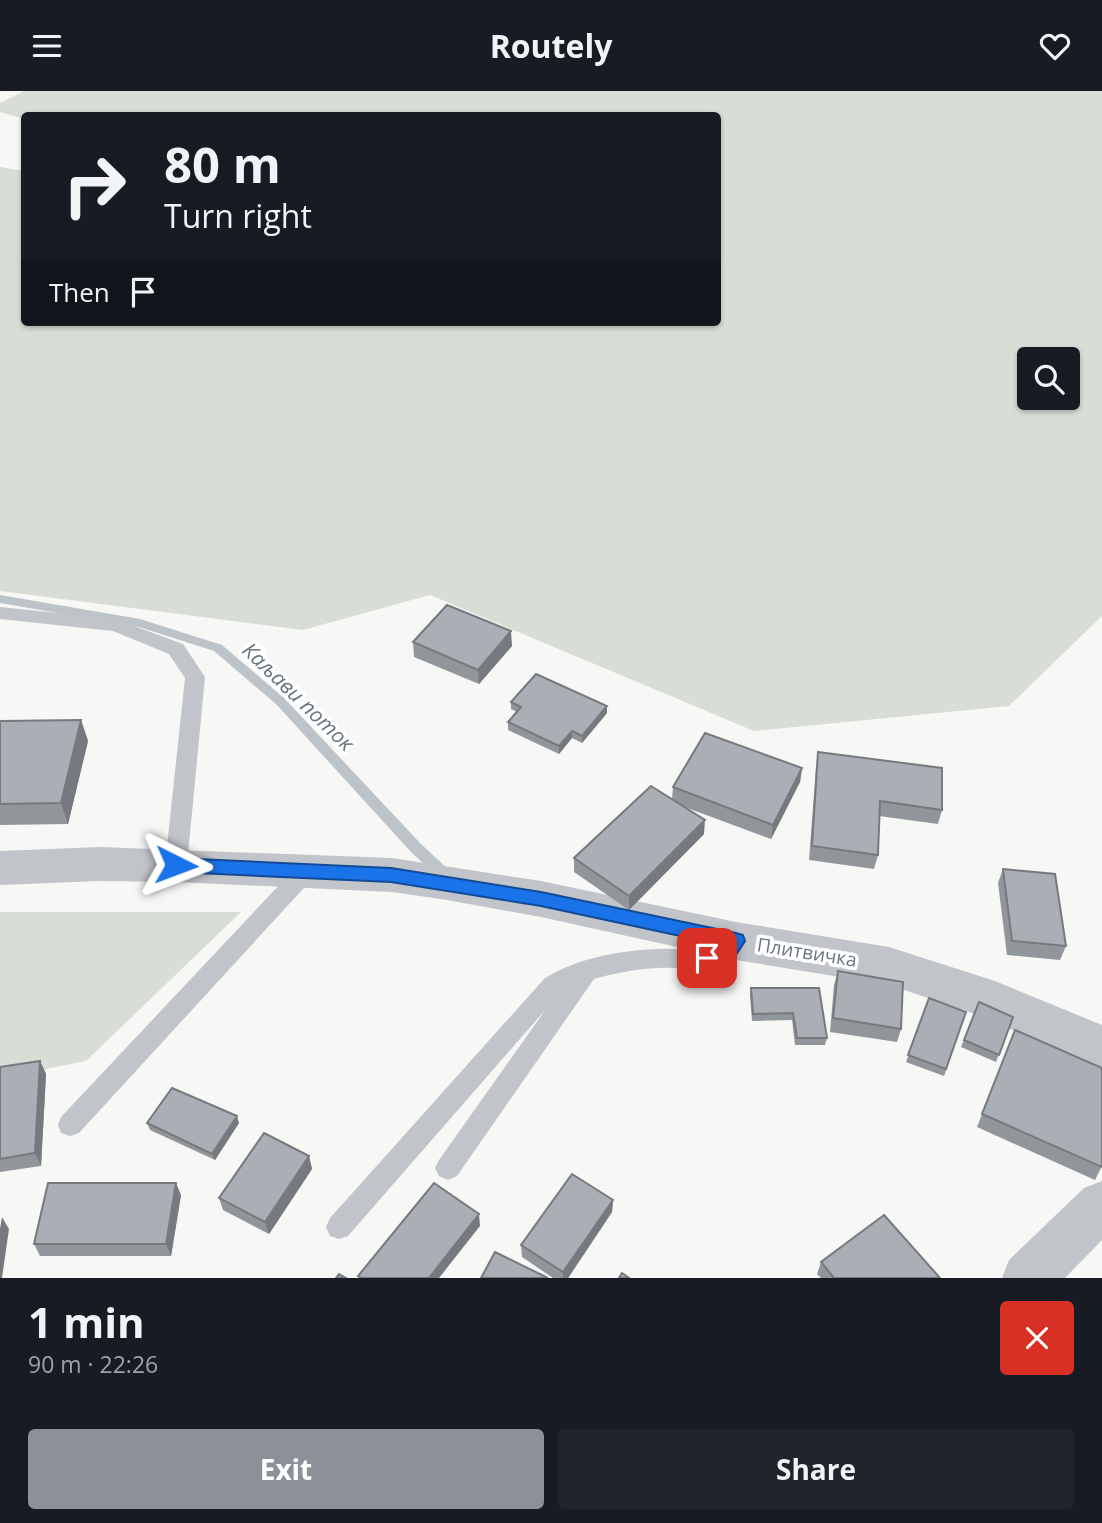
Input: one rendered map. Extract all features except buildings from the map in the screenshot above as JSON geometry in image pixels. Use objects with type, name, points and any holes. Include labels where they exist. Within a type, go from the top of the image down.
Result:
[{"type":"street","name":"Плитвичка","points":[[0,867],[176,865],[391,875],[447,883],[541,899],[736,941],[889,966],[979,995],[1102,1047]]},
{"type":"street","points":[[1028,1278],[1102,1205]]},
{"type":"lane","points":[[0,613],[115,625],[176,649],[195,677],[176,865]]},
{"type":"lane","points":[[70,1125],[306,871]]},
{"type":"lane","points":[[339,1227],[553,985],[568,976],[615,963],[707,958],[727,953],[736,941]]},
{"type":"lane","points":[[448,1168],[586,971]]},
{"type":"shaded area","points":[[24,91],[1102,91],[1102,616],[1009,706],[754,731],[430,595],[303,630],[0,591],[0,167],[21,170],[21,326],[721,326],[721,112],[21,112],[21,118],[0,112],[0,103]]},
{"type":"shaded area","points":[[0,912],[241,912],[86,1061],[0,1078]]},
{"type":"waterway","name":"Каљави поток","points":[[0,599],[140,623],[218,648],[280,701],[416,848],[445,875]]},
{"type":"route","points":[[176,865],[391,875],[541,899],[736,941],[727,953],[707,958]]}]
